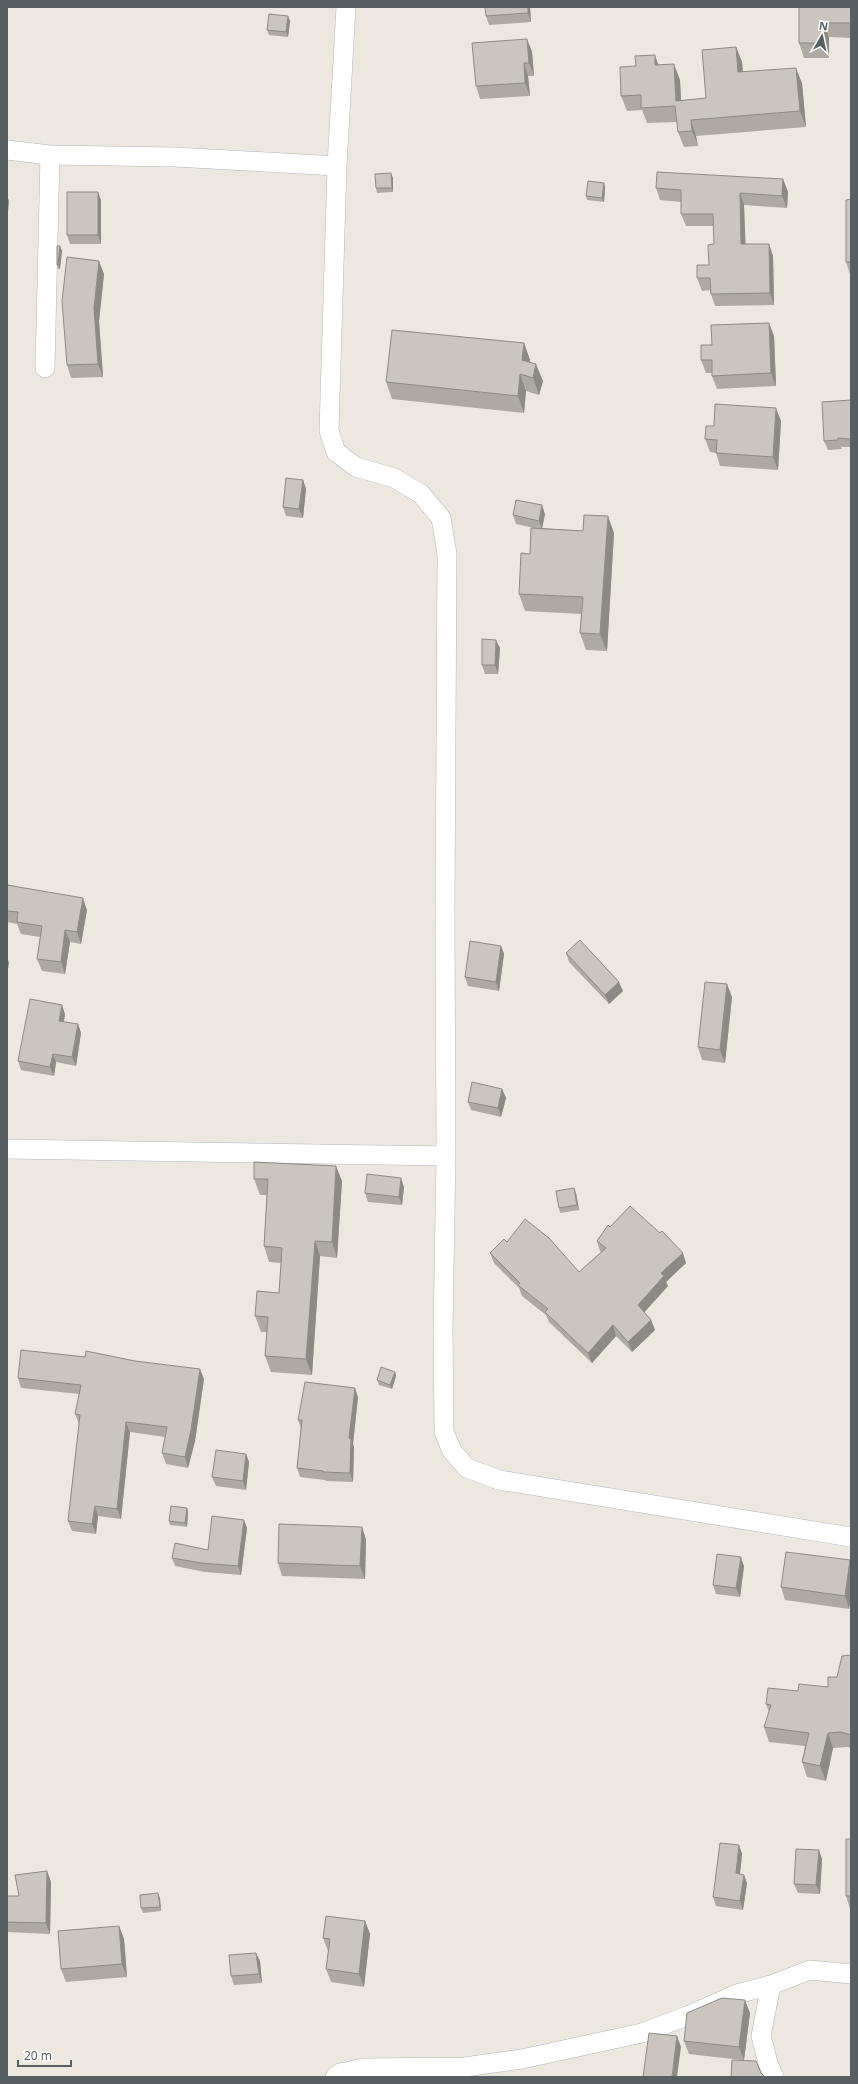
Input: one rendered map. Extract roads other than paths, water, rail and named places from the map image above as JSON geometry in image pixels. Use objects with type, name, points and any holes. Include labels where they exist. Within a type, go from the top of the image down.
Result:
[{"type":"street","points":[[346,7],[337,166],[329,430],[336,452],[356,467],[394,478],[421,494],[442,518],[447,554],[445,911],[446,1156],[443,1329],[444,1432],[452,1451],[467,1468],[498,1480],[851,1537]]},
{"type":"street","points":[[7,150],[50,155],[174,157],[337,166]]},
{"type":"street","points":[[45,368],[50,155]]},
{"type":"street","points":[[7,1149],[446,1156]]},
{"type":"street","points":[[335,2077],[340,2073],[364,2068],[470,2072],[642,2033],[690,2015],[737,1994],[772,1985],[810,1970],[851,1974]]},
{"type":"street","points":[[772,1985],[761,2036],[768,2063],[774,2077]]}]
